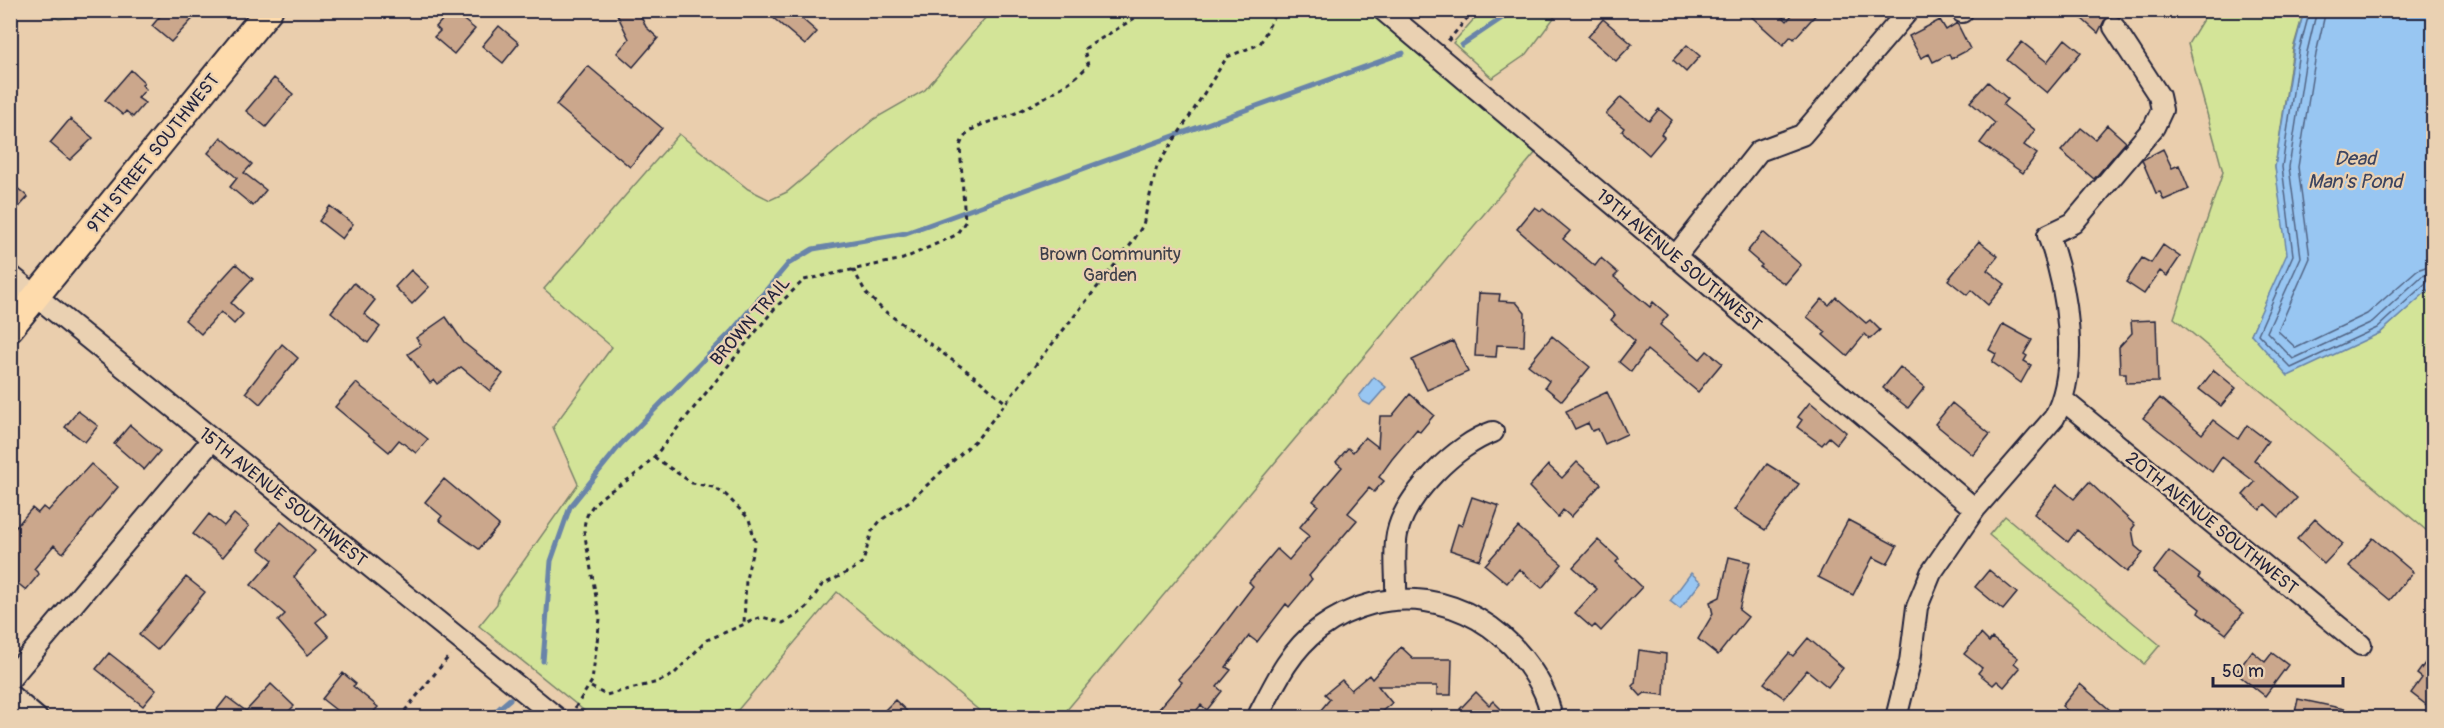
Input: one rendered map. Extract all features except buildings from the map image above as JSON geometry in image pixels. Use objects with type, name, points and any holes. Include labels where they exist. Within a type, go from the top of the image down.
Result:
[{"type":"main road","name":"9TH STREET SOUTHWEST","points":[[10,328],[269,10]]},
{"type":"street","name":"19TH AVENUE SOUTHWEST","points":[[1383,10],[1975,509]]},
{"type":"street","points":[[1675,257],[1760,151],[1802,135],[1909,10]]},
{"type":"street","points":[[1896,717],[1910,662],[1917,607],[1931,573],[1975,509],[2054,418],[2063,400],[2067,372],[2067,304],[2060,268],[2048,235],[2073,223],[2154,127],[2162,110],[2159,96],[2114,27]]},
{"type":"street","name":"15TH AVENUE SOUTHWEST","points":[[10,275],[463,641],[566,713]]},
{"type":"street","name":"20TH AVENUE SOUTHWEST","points":[[2063,400],[2361,645]]},
{"type":"street","points":[[1396,599],[1397,533],[1410,503],[1433,476],[1462,448],[1479,437],[1493,432]]},
{"type":"street","points":[[10,679],[212,440]]},
{"type":"street","points":[[1257,717],[1280,673],[1308,638],[1339,616],[1366,605],[1396,599],[1428,601],[1453,607],[1493,628],[1533,671],[1546,697],[1551,717]]},
{"type":"street","points":[[10,695],[37,717]]},
{"type":"path","name":"BROWN TRAIL","points":[[566,713],[591,687],[600,619],[584,519],[591,507],[602,496],[638,472],[654,457],[775,308],[804,280],[903,259],[956,235],[964,222],[960,146],[962,138],[981,124],[1019,111],[1079,74],[1088,65],[1084,49],[1148,10]]},
{"type":"path","points":[[591,687],[606,694],[658,682],[673,675],[708,640],[762,617],[783,622],[796,616],[807,607],[822,585],[863,562],[872,531],[881,520],[911,500],[978,438],[1132,243],[1143,225],[1157,166],[1227,57],[1260,44],[1277,10]]},
{"type":"path","points":[[1448,42],[1474,10]]},
{"type":"path","points":[[853,269],[866,293],[883,310],[974,376],[1006,403]]},
{"type":"path","points":[[654,457],[692,483],[713,487],[726,495],[749,519],[755,541],[746,579],[744,624]]},
{"type":"path","points":[[399,717],[463,641]]},
{"type":"green space","name":"Brown Community Garden","points":[[1383,10],[1542,145],[1061,717],[987,717],[837,592],[732,717],[592,717],[479,626],[497,604],[499,596],[578,484],[553,427],[612,347],[544,289],[679,134],[748,189],[770,200],[787,192],[874,119],[925,90],[991,11]]},
{"type":"green space","points":[[41,11],[110,11],[59,19]]},
{"type":"green space","points":[[1481,11],[1559,11],[1527,54],[1492,78],[1453,43]]},
{"type":"green space","points":[[2208,11],[2304,11],[2293,49],[2275,167],[2288,254],[2251,334],[2380,333],[2433,285],[2433,536],[2174,318],[2223,172],[2188,44]]},
{"type":"green space","points":[[2005,516],[2160,645],[2144,664],[1989,535]]},
{"type":"water","name":"Dead Man's Pond","points":[[2304,11],[2433,11],[2434,285],[2380,333],[2288,376],[2251,334],[2287,254],[2275,167],[2294,49]]},
{"type":"water","points":[[1374,377],[1386,387],[1370,405],[1362,401],[1359,396]]},
{"type":"water","points":[[1691,573],[1701,582],[1680,609],[1670,601]]},
{"type":"waterway","points":[[1462,45],[1514,10]]},
{"type":"waterway","points":[[543,661],[551,561],[570,507],[621,444],[731,332],[788,264],[813,249],[906,233],[1403,53]]},
{"type":"waterway","points":[[488,718],[510,699]]}]
